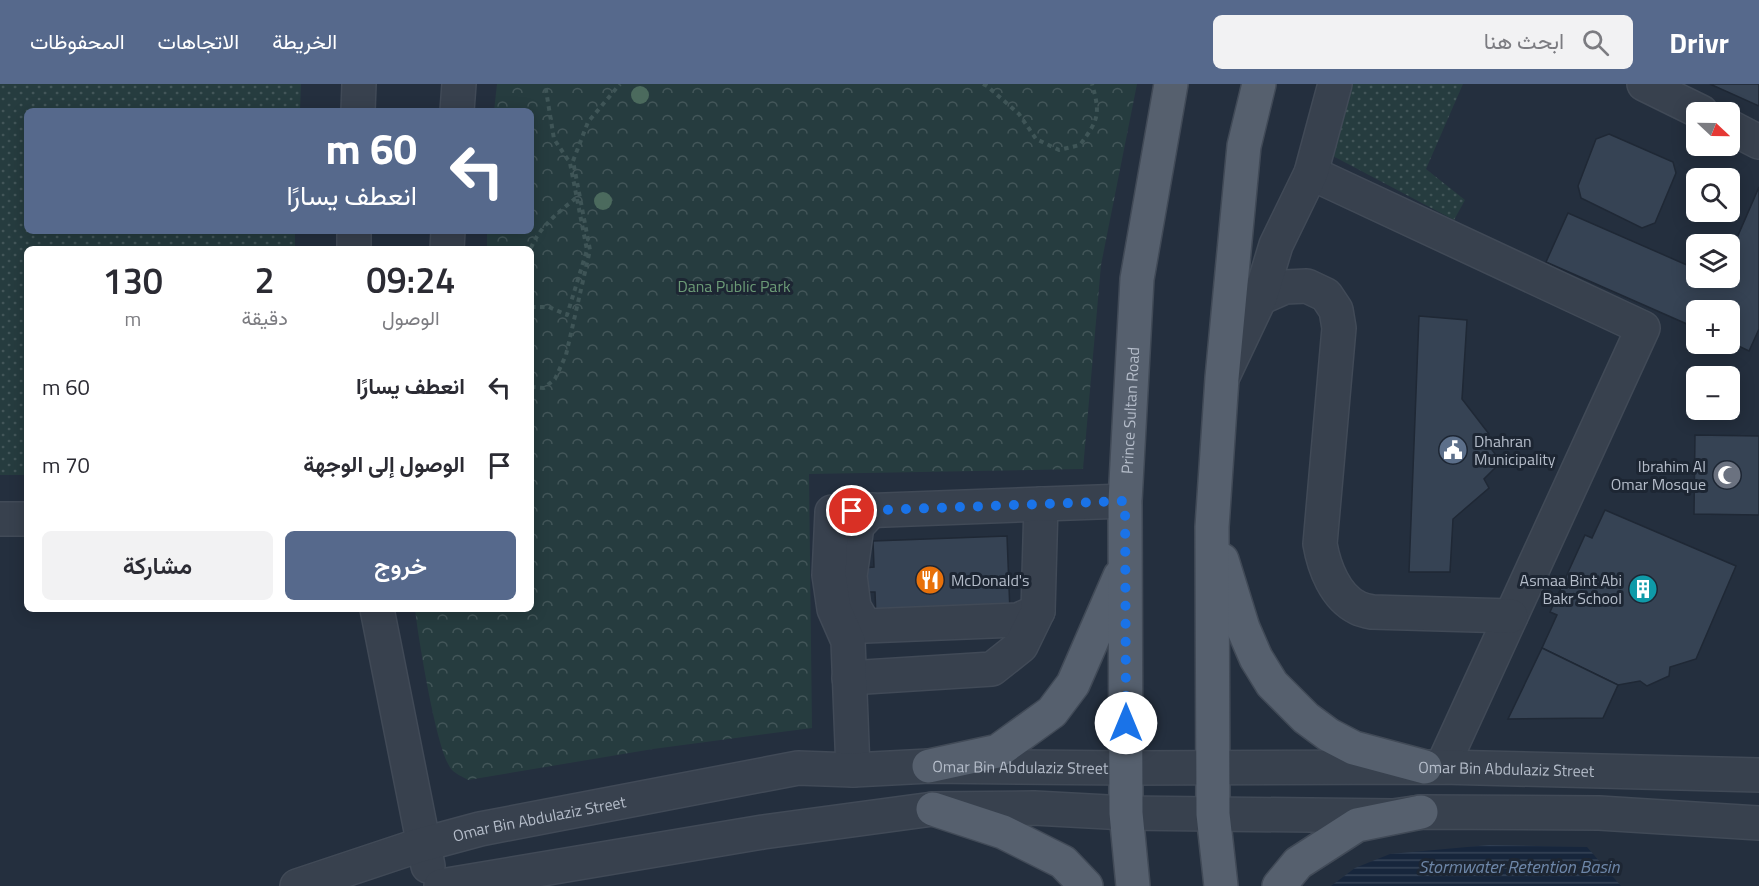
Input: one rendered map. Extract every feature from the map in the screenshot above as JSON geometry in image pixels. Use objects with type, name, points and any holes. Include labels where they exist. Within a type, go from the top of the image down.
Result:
[{"type":"main road","name":"Prince Sultan Road","points":[[1133,886],[1126,813],[1125,501],[1137,279],[1172,84]]},
{"type":"main road","points":[[1221,886],[1213,814],[1212,527],[1222,378],[1244,146],[1259,84]]},
{"type":"main road","points":[[1212,527],[1243,628],[1256,658],[1272,684],[1306,718],[1329,735],[1354,748],[1434,767]]},
{"type":"main road","points":[[930,766],[998,751],[1052,712],[1073,684],[1125,563]]},
{"type":"main road","points":[[933,809],[1003,832],[1064,862],[1086,886]]},
{"type":"main road","points":[[1279,886],[1298,862],[1357,825],[1421,812]]},
{"type":"street","points":[[358,108],[359,84]]},
{"type":"street","points":[[457,108],[459,84]]},
{"type":"street","points":[[1222,378],[1260,298],[1276,245],[1311,173],[1335,84]]},
{"type":"street","points":[[1644,84],[1686,105]]},
{"type":"street","points":[[1740,132],[1759,142]]},
{"type":"street","points":[[1311,173],[1643,328],[1511,616],[1434,767]]},
{"type":"street","points":[[1260,298],[1285,288],[1307,286],[1326,295],[1336,310],[1339,328],[1320,544],[1322,559],[1340,595],[1358,608],[1372,612],[1511,616]]},
{"type":"street","points":[[854,770],[848,641],[834,609],[830,575],[832,512],[1125,501]]},
{"type":"street","points":[[849,678],[992,669],[1021,646],[1038,611],[1041,504]]},
{"type":"street","points":[[872,510],[857,526],[850,576],[854,607],[865,626],[1018,620],[1038,611]]},
{"type":"street","points":[[378,612],[432,886]]},
{"type":"street","name":"Omar Bin Abdulaziz Street","points":[[297,886],[424,844],[480,829],[798,768],[854,770],[930,766],[1434,767],[1759,775]]},
{"type":"street","points":[[441,886],[763,832],[933,809],[1034,808],[1126,813],[1393,816],[1421,812],[1599,813],[1759,824]]},
{"type":"path","points":[[534,308],[549,307],[567,315],[587,250],[570,163],[555,138],[545,84]]},
{"type":"path","points":[[534,387],[544,388],[555,379],[566,355],[590,250],[573,161],[588,122],[620,84]]},
{"type":"path","points":[[983,84],[1019,114],[1036,139],[1059,150],[1080,145],[1095,123],[1098,102],[1092,84]]},
{"type":"path","points":[[532,246],[543,229],[577,197]]},
{"type":"green space","points":[[0,84],[301,84],[300,108],[24,108],[24,234],[295,234],[295,246],[24,246],[24,475],[0,475]]},
{"type":"green space","name":"Dana Public Park","points":[[497,84],[1137,84],[1101,265],[1083,469],[809,474],[812,728],[653,749],[468,780],[452,770],[446,760],[434,720],[415,612],[534,612],[534,246],[487,246],[487,234],[534,234],[534,108],[494,108]]},
{"type":"green space","points":[[1350,84],[1463,84],[1426,169],[1465,200],[1454,220],[1331,155]]},
{"type":"water","name":"Stormwater Retention Basin","points":[[1489,845],[1587,847],[1621,886],[1331,886],[1355,868],[1390,854]]},
{"type":"building","points":[[1710,84],[1759,84],[1759,106]]},
{"type":"building","points":[[1609,134],[1673,162],[1676,173],[1655,223],[1642,228],[1581,198],[1578,186],[1596,139]]},
{"type":"building","points":[[1759,187],[1759,329],[1749,351],[1740,347],[1740,300],[1686,300],[1686,324],[1546,262],[1568,213],[1686,265],[1686,288],[1740,288],[1739,234]]},
{"type":"building","name":"Dhahran Municipality","points":[[1419,316],[1467,320],[1462,399],[1489,434],[1484,439],[1501,462],[1484,479],[1489,488],[1453,519],[1450,572],[1409,572]]},
{"type":"building","name":"Ibrahim Al Omar Mosque","points":[[1695,435],[1759,436],[1759,515],[1694,514]]},
{"type":"building","name":"Asmaa Bint Abi Bakr School","points":[[1605,510],[1736,566],[1696,659],[1670,667],[1669,676],[1647,686],[1640,681],[1618,685],[1542,648],[1557,615],[1550,612],[1585,535],[1592,538]]},
{"type":"building","name":"McDonald's","points":[[1007,536],[1010,612],[876,618],[875,592],[852,592],[851,569],[874,567],[873,541]]},
{"type":"building","points":[[1542,648],[1618,685],[1603,718],[1508,719]]},
{"type":"place","name":"Dhahran Municipality","points":[[1453,450]]},
{"type":"place","name":"Ibrahim Al Omar Mosque","points":[[1727,475]]},
{"type":"place","name":"McDonald's","points":[[930,580]]},
{"type":"place","name":"Asmaa Bint Abi Bakr School","points":[[1643,589]]},
{"type":"route","points":[[852,511],[1125,501],[1126,723]]}]
